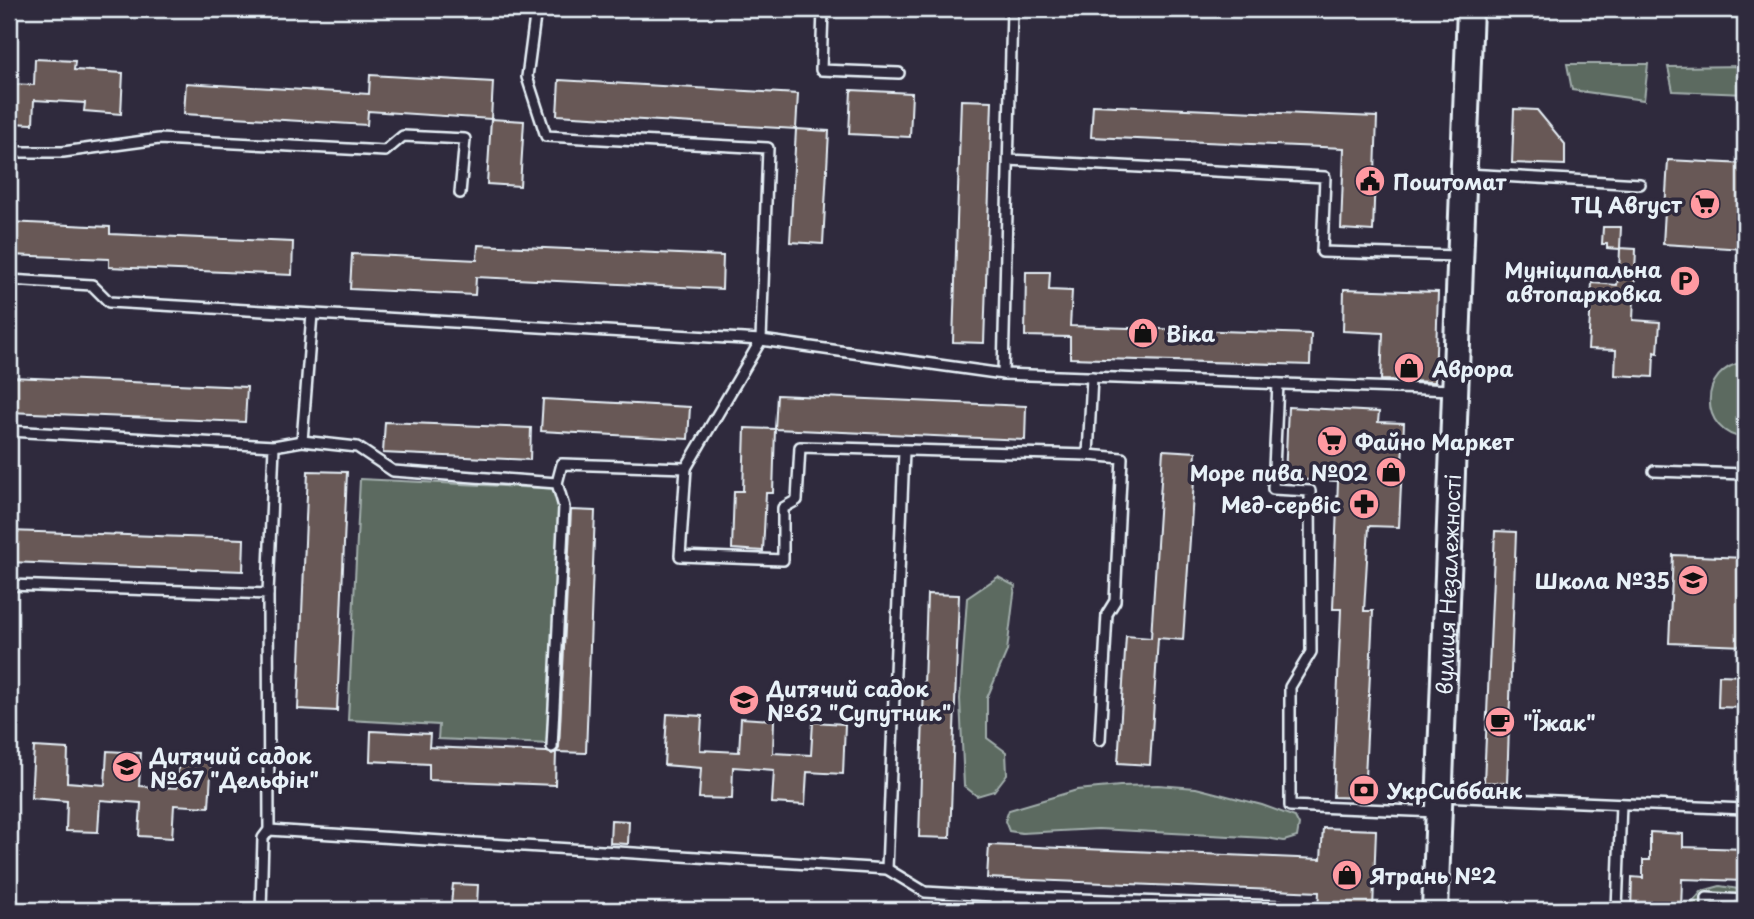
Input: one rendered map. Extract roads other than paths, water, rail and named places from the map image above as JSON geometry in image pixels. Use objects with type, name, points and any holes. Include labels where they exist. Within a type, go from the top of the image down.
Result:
[{"type":"main road","name":"вулиця Незалежності","points":[[1435,910],[1470,9]]},
{"type":"lane","points":[[536,9],[527,77],[546,136],[768,148],[761,340],[686,468],[680,556],[783,560],[783,508],[797,500],[800,447],[1122,457],[1115,601],[1107,614],[1100,740]]},
{"type":"lane","points":[[823,9],[821,70],[899,73]]},
{"type":"lane","points":[[1003,374],[1012,9]]},
{"type":"lane","points":[[9,152],[63,152],[159,139],[385,151],[403,136],[465,139],[460,193]]},
{"type":"lane","points":[[1009,160],[1325,177],[1322,252],[1461,256]]},
{"type":"lane","points":[[1464,174],[1640,184]]},
{"type":"lane","points":[[9,279],[92,285],[109,302],[761,340],[1003,374],[1455,390]]},
{"type":"lane","points":[[302,441],[312,314]]},
{"type":"lane","points":[[1088,455],[1092,377]]},
{"type":"lane","points":[[1278,384],[1273,489],[1310,491],[1311,652],[1290,687],[1290,806],[1621,804],[1745,808]]},
{"type":"lane","points":[[9,431],[274,446],[302,441],[357,447],[393,471],[557,483]]},
{"type":"lane","points":[[261,910],[263,838],[269,830],[268,594],[274,446]]},
{"type":"lane","points":[[887,869],[904,451]]},
{"type":"lane","points":[[552,747],[564,507],[557,483],[562,464],[686,468]]},
{"type":"lane","points":[[1654,471],[1745,474]]},
{"type":"lane","points":[[9,585],[268,594]]},
{"type":"lane","points":[[1617,910],[1621,804]]},
{"type":"lane","points":[[269,830],[887,869],[925,892],[1280,906],[1285,910]]},
{"type":"lane","points":[[993,896],[1003,910]]},
{"type":"lane","points":[[1707,910],[1707,898],[1745,900]]},
{"type":"place","name":"Поштомат","points":[[1370,181]]},
{"type":"place","name":"ТЦ Август","points":[[1705,204]]},
{"type":"place","name":"Муніципальна автопарковка","points":[[1685,281]]},
{"type":"place","name":"Віка","points":[[1143,333]]},
{"type":"place","name":"Аврора","points":[[1409,368]]},
{"type":"place","name":"Файно Маркет","points":[[1332,441]]},
{"type":"place","name":"Море пива №02","points":[[1391,472]]},
{"type":"place","name":"Мед-сервіс","points":[[1364,504]]},
{"type":"place","name":"Школа №35","points":[[1693,580]]},
{"type":"place","name":"Дитячий садок №62 \"Супутник\"","points":[[744,700]]},
{"type":"place","name":"\"Їжак\"","points":[[1500,722]]},
{"type":"place","name":"Дитячий садок №67 \"Дельфін\"","points":[[127,767]]},
{"type":"place","name":"УкрСиббанк","points":[[1364,790]]},
{"type":"place","name":"Ятрань №2","points":[[1347,875]]}]
